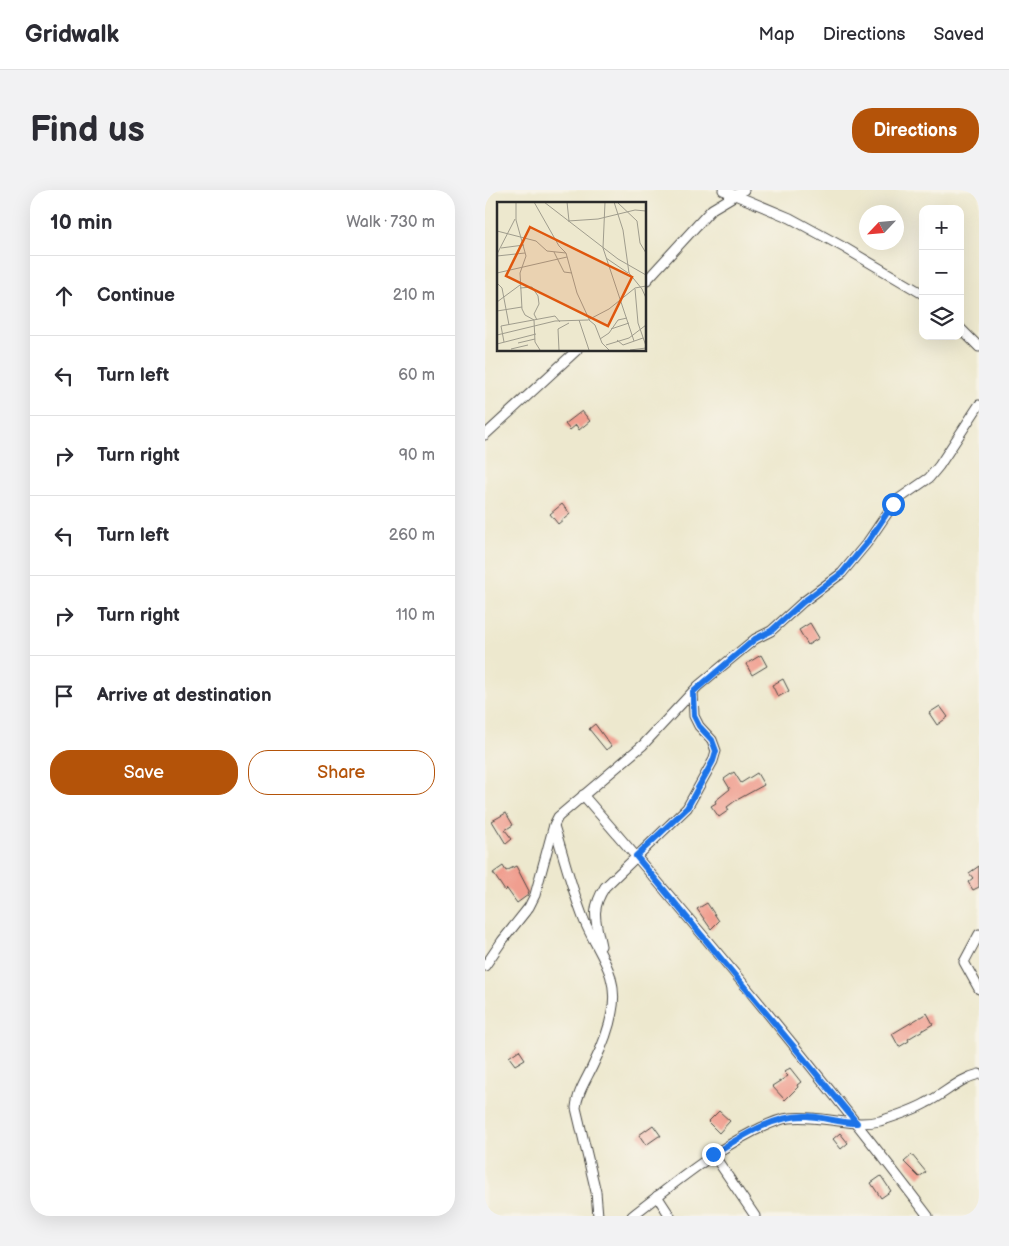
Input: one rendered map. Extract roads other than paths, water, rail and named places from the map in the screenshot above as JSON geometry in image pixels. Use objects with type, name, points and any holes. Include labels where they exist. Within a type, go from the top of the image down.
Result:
[{"type":"street","points":[[723,190],[790,218],[919,292]]},
{"type":"street","points":[[646,281],[708,213],[744,190]]},
{"type":"street","points":[[964,332],[979,346]]},
{"type":"street","points":[[485,435],[576,351]]},
{"type":"street","points":[[485,966],[529,907],[535,895],[554,826],[563,811],[643,745],[693,692],[755,639],[771,631],[803,602],[842,573],[867,543],[893,504],[929,478],[939,466],[979,405]]},
{"type":"street","points":[[598,1216],[596,1192],[576,1108],[577,1100],[595,1060],[613,1011],[612,985],[603,954],[595,906],[605,887],[687,808],[713,761],[716,751],[712,740],[699,726],[694,716],[693,692]]},
{"type":"street","points":[[583,795],[636,856],[857,1123],[927,1216]]},
{"type":"street","points":[[554,826],[584,919],[603,954]]},
{"type":"street","points":[[979,934],[963,962],[979,989]]},
{"type":"street","points":[[632,1216],[713,1154],[764,1126],[786,1118],[807,1116],[847,1123],[877,1121],[897,1116],[927,1103],[959,1081],[979,1074]]},
{"type":"street","points":[[713,1154],[755,1216]]},
{"type":"street","points":[[657,1196],[670,1216]]}]
